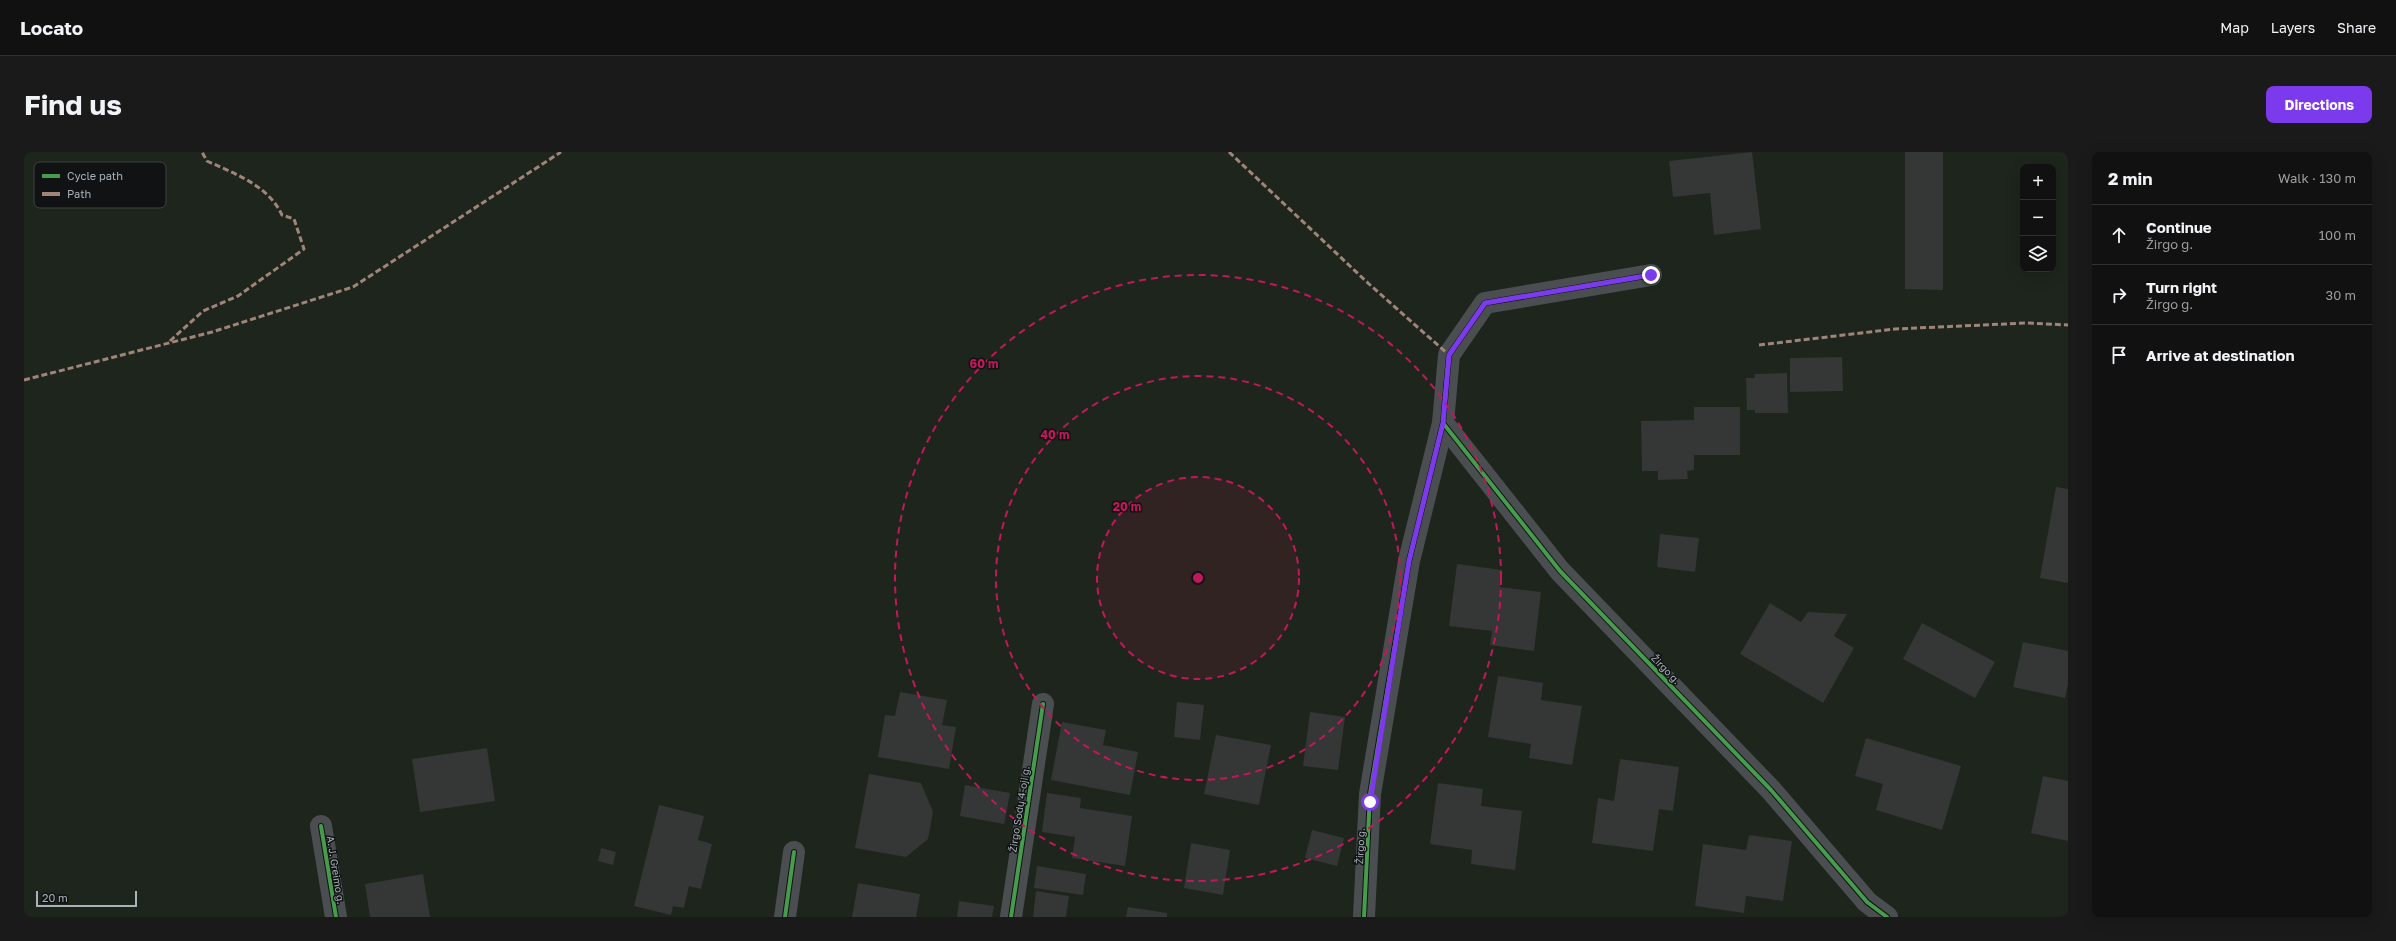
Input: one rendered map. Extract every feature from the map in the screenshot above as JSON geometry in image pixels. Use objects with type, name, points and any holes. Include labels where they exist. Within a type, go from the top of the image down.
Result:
[{"type":"street","name":"Žirgo g.","points":[[1364,917],[1370,794],[1409,561],[1443,423],[1449,355],[1485,303],[1651,275]]},
{"type":"street","name":"Žirgo g.","points":[[1443,423],[1560,571],[1771,790],[1867,902],[1887,917]]},
{"type":"street","name":"Žirgo Sodų 4-oji g.","points":[[1010,917],[1043,704]]},
{"type":"street","name":"A. J. Greimo g.","points":[[321,826],[336,917]]},
{"type":"street","points":[[785,917],[794,852]]},
{"type":"shaded area","points":[[24,152],[2068,152],[2068,917],[24,917]]},
{"type":"building","points":[[1752,152],[1761,229],[1714,235],[1710,193],[1673,197],[1669,161]]},
{"type":"building","points":[[1905,152],[1943,152],[1943,290],[1905,289]]},
{"type":"building","points":[[1842,357],[1843,391],[1790,392],[1790,358]]},
{"type":"building","points":[[1787,373],[1788,413],[1755,413],[1755,410],[1747,410],[1746,378],[1755,378],[1754,374]]},
{"type":"building","points":[[1694,407],[1740,407],[1740,455],[1694,455],[1694,470],[1687,471],[1688,479],[1658,480],[1658,471],[1642,471],[1641,421],[1694,420]]},
{"type":"building","points":[[2056,487],[2068,489],[2068,583],[2040,578]]},
{"type":"building","points":[[1660,534],[1699,538],[1695,572],[1657,567]]},
{"type":"building","points":[[1457,564],[1502,570],[1500,587],[1541,592],[1534,651],[1490,645],[1492,631],[1449,626]]},
{"type":"building","points":[[1770,603],[1801,622],[1808,612],[1847,614],[1834,636],[1854,648],[1823,703],[1740,654]]},
{"type":"building","points":[[1922,623],[1995,662],[1975,698],[1903,659]]},
{"type":"building","points":[[2023,642],[2068,651],[2068,684],[2065,698],[2013,687]]},
{"type":"building","points":[[1498,676],[1543,683],[1541,700],[1582,706],[1572,765],[1529,758],[1531,744],[1488,737]]},
{"type":"building","points":[[900,692],[947,700],[942,725],[956,727],[949,769],[878,757],[885,715],[895,716]]},
{"type":"building","points":[[1177,702],[1204,705],[1200,740],[1174,737]]},
{"type":"building","points":[[1310,712],[1345,717],[1338,770],[1303,766]]},
{"type":"building","points":[[1062,722],[1106,730],[1103,745],[1138,752],[1130,795],[1051,780]]},
{"type":"building","points":[[1216,735],[1271,745],[1259,805],[1204,794]]},
{"type":"building","points":[[1866,738],[1961,766],[1942,830],[1876,810],[1883,784],[1855,776]]},
{"type":"building","points":[[487,748],[495,801],[420,812],[412,759]]},
{"type":"building","points":[[1620,759],[1679,767],[1673,811],[1659,809],[1653,851],[1592,843],[1598,798],[1614,801]]},
{"type":"building","points":[[869,774],[921,783],[933,812],[928,839],[906,857],[855,848]]},
{"type":"building","points":[[2043,776],[2068,781],[2068,841],[2031,833]]},
{"type":"building","points":[[1438,783],[1483,789],[1481,806],[1522,811],[1515,870],[1471,864],[1472,850],[1430,844]]},
{"type":"building","points":[[965,785],[1010,793],[1004,824],[960,816]]},
{"type":"building","points":[[1047,793],[1081,798],[1080,808],[1132,816],[1125,866],[1072,858],[1075,837],[1042,832]]},
{"type":"building","points":[[659,805],[704,816],[698,840],[712,844],[701,889],[689,886],[684,908],[673,906],[671,915],[634,906]]},
{"type":"building","points":[[1312,830],[1344,838],[1337,866],[1305,858]]},
{"type":"building","points":[[1749,835],[1792,841],[1783,901],[1746,896],[1744,913],[1695,906],[1703,844],[1746,850]]},
{"type":"building","points":[[1191,843],[1230,850],[1223,895],[1184,888]]},
{"type":"building","points":[[601,848],[616,852],[613,865],[598,861]]},
{"type":"building","points":[[1037,866],[1086,874],[1083,895],[1034,888]]},
{"type":"building","points":[[423,874],[430,917],[370,917],[365,884]]},
{"type":"building","points":[[858,883],[920,894],[916,917],[852,917]]},
{"type":"building","points":[[1036,891],[1069,896],[1066,917],[1033,917]]},
{"type":"building","points":[[959,901],[994,906],[992,917],[957,917]]},
{"type":"building","points":[[1128,907],[1167,913],[1167,917],[1126,917]]},
{"type":"marked path","points":[[170,341],[203,311],[238,296],[304,249],[294,219],[282,215],[276,205],[260,188],[207,161],[202,152]]},
{"type":"marked path","points":[[24,380],[212,332],[353,287],[561,152]]},
{"type":"marked path","points":[[1229,152],[1369,284],[1449,355]]},
{"type":"marked path","points":[[1759,345],[1895,329],[2027,323],[2068,325]]},
{"type":"cycle path","points":[[1364,917],[1370,794],[1409,561],[1443,423],[1449,355],[1485,303],[1651,275]]},
{"type":"cycle path","points":[[1443,423],[1560,571],[1771,790],[1867,902],[1887,917]]},
{"type":"cycle path","points":[[1011,917],[1043,704]]},
{"type":"cycle path","points":[[321,826],[336,917]]},
{"type":"cycle path","points":[[785,917],[794,852]]},
{"type":"route","points":[[1370,802],[1370,794],[1409,561],[1443,423],[1449,355],[1485,303],[1651,275]]}]
